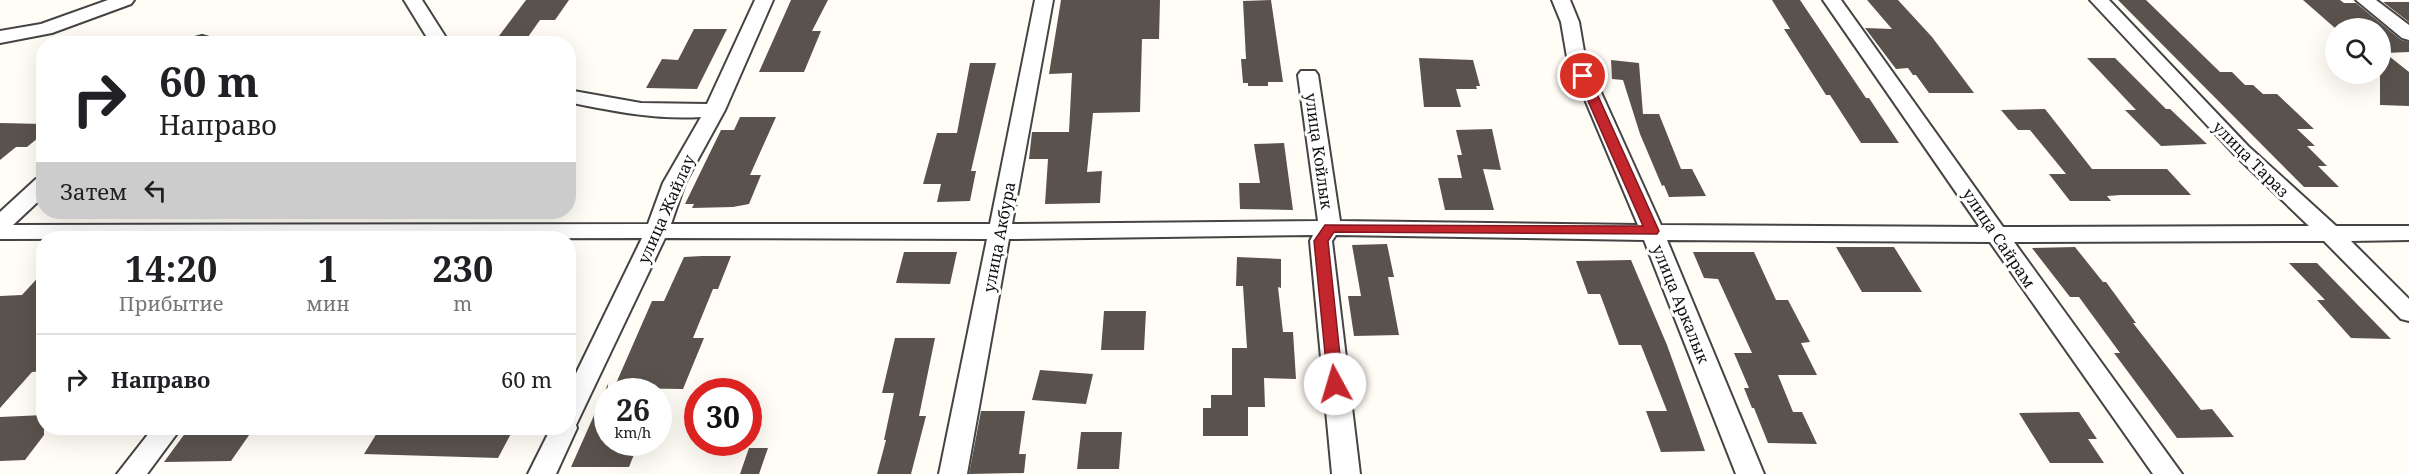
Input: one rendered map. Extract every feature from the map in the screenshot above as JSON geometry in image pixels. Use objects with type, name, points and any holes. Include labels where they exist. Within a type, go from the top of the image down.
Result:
[{"type":"street","points":[[0,37],[45,29],[125,0]]},
{"type":"street","points":[[413,0],[436,36]]},
{"type":"street","name":"улица Жайлау","points":[[576,401],[657,231],[674,183],[715,110],[764,0]]},
{"type":"street","name":"улица Акбура","points":[[953,474],[1044,0]]},
{"type":"street","name":"улица Аркалык","points":[[1562,0],[1570,22],[1576,57],[1652,231],[1750,474]]},
{"type":"street","name":"улица Сайрам","points":[[1832,0],[1958,177],[1994,233],[2168,474]]},
{"type":"street","name":"улица Тараз","points":[[2099,0],[2241,150],[2286,195],[2330,232],[2409,312]]},
{"type":"street","points":[[2365,0],[2409,34]]},
{"type":"street","name":"улица Койлык","points":[[1308,75],[1330,228],[1321,241],[1346,474]]},
{"type":"street","points":[[576,98],[640,110],[680,114],[715,110]]},
{"type":"street","points":[[0,224],[36,191]]},
{"type":"street","points":[[269,231],[280,219]]},
{"type":"street","points":[[576,232],[999,232],[1330,228],[1855,235],[2409,233]]},
{"type":"street","points":[[0,232],[36,232]]},
{"type":"street","points":[[131,474],[162,435]]},
{"type":"street","points":[[542,474],[561,435]]},
{"type":"building","points":[[526,0],[569,0],[555,20],[540,20],[529,36],[499,36]]},
{"type":"building","points":[[791,0],[828,0],[812,31],[821,31],[804,72],[759,72]]},
{"type":"building","points":[[1061,0],[1160,0],[1159,39],[1142,39],[1140,112],[1093,113],[1087,172],[1102,171],[1100,203],[1045,204],[1048,159],[1029,159],[1032,132],[1069,132],[1072,73],[1049,74]]},
{"type":"building","points":[[1271,0],[1283,82],[1268,82],[1268,86],[1248,86],[1248,83],[1243,83],[1241,59],[1246,59],[1243,1]]},
{"type":"building","points":[[1772,0],[1800,0],[1899,143],[1861,143],[1830,95],[1826,95],[1784,29],[1790,29]]},
{"type":"building","points":[[1867,0],[1898,0],[1932,37],[1974,93],[1929,93],[1908,68],[1896,69],[1865,28],[1892,29]]},
{"type":"building","points":[[2118,0],[2146,0],[2220,72],[2232,72],[2245,85],[2253,85],[2263,94],[2277,94],[2314,129],[2297,129],[2315,146],[2307,146],[2327,166],[2318,166],[2339,187],[2304,187]]},
{"type":"building","points":[[2303,0],[2340,0],[2344,3],[2356,3],[2374,18],[2325,18]]},
{"type":"building","points":[[2383,2],[2409,2],[2409,22]]},
{"type":"building","points":[[694,29],[727,29],[697,89],[646,88],[662,59],[678,60]]},
{"type":"building","points":[[2391,32],[2401,40],[2409,42],[2409,52],[2391,53]]},
{"type":"building","points":[[1419,58],[1473,60],[1480,86],[1476,86],[1477,89],[1456,89],[1461,107],[1424,107]]},
{"type":"building","points":[[2087,58],[2115,58],[2166,109],[2170,109],[2207,144],[2161,146],[2125,110],[2136,110]]},
{"type":"building","points":[[2391,58],[2409,72],[2409,106],[2380,105],[2380,84],[2391,84]]},
{"type":"building","points":[[1611,60],[1639,63],[1643,114],[1659,114],[1681,169],[1692,169],[1706,196],[1669,197],[1640,134],[1623,80],[1612,79]]},
{"type":"building","points":[[970,63],[996,63],[971,171],[976,171],[970,201],[937,202],[941,184],[923,184],[937,133],[957,133]]},
{"type":"building","points":[[2045,109],[2092,169],[2167,169],[2191,195],[2121,195],[2107,196],[2111,201],[2070,201],[2049,174],[2066,174],[2030,130],[2018,130],[2001,110]]},
{"type":"building","points":[[740,117],[776,117],[750,175],[761,175],[749,204],[733,207],[692,208],[694,204],[685,204],[721,130],[734,130]]},
{"type":"building","points":[[0,123],[36,124],[36,140],[27,147],[16,147],[0,160]]},
{"type":"building","points":[[1492,129],[1501,170],[1483,169],[1494,210],[1445,210],[1438,178],[1462,178],[1457,155],[1462,155],[1456,130]]},
{"type":"building","points":[[1284,143],[1293,210],[1240,209],[1239,183],[1260,183],[1254,144]]},
{"type":"building","points":[[1387,244],[1394,277],[1388,277],[1399,335],[1354,336],[1348,296],[1361,296],[1352,245]]},
{"type":"building","points":[[1836,247],[1894,247],[1922,292],[1862,292]]},
{"type":"building","points":[[2075,247],[2103,282],[2106,282],[2136,323],[2133,323],[2201,410],[2212,409],[2234,437],[2177,438],[2114,353],[2120,353],[2079,297],[2070,297],[2032,248]]},
{"type":"building","points":[[904,252],[957,252],[950,284],[896,283]]},
{"type":"building","points":[[1693,252],[1754,252],[1776,300],[1788,300],[1810,342],[1801,343],[1817,375],[1778,375],[1793,412],[1802,412],[1817,444],[1768,443],[1744,388],[1749,388],[1734,353],[1752,353],[1718,279],[1704,278]]},
{"type":"building","points":[[731,256],[718,289],[713,289],[693,338],[704,338],[688,378],[684,378],[683,389],[672,389],[672,378],[618,378],[652,301],[664,301],[684,257]]},
{"type":"building","points":[[1237,257],[1281,259],[1281,288],[1278,287],[1283,332],[1293,332],[1296,379],[1264,378],[1265,407],[1248,407],[1248,436],[1203,436],[1203,408],[1211,408],[1211,395],[1232,395],[1232,348],[1247,348],[1243,286],[1236,286]]},
{"type":"building","points":[[1631,260],[1667,345],[1705,451],[1661,452],[1646,411],[1667,411],[1641,345],[1619,345],[1600,294],[1588,294],[1576,261]]},
{"type":"building","points":[[2289,263],[2317,263],[2391,339],[2351,338],[2317,300],[2325,300]]},
{"type":"building","points":[[36,280],[36,372],[32,372],[0,408],[0,296],[22,295]]},
{"type":"building","points":[[1104,311],[1146,311],[1144,350],[1101,350]]},
{"type":"building","points":[[895,338],[935,338],[919,416],[926,416],[911,474],[877,474],[886,440],[884,440],[894,393],[882,393]]},
{"type":"building","points":[[1040,370],[1093,374],[1086,404],[1032,400]]},
{"type":"building","points":[[981,411],[1025,411],[1019,454],[1026,454],[1024,473],[969,474]]},
{"type":"building","points":[[2079,412],[2097,439],[2088,439],[2104,463],[2050,463],[2019,413]]},
{"type":"building","points":[[36,415],[36,435],[44,435],[25,460],[0,461],[0,417]]},
{"type":"building","points":[[594,415],[594,456],[633,456],[629,467],[571,467]]},
{"type":"building","points":[[1081,432],[1122,432],[1119,469],[1077,469]]},
{"type":"building","points":[[184,435],[249,435],[231,461],[164,462]]},
{"type":"building","points":[[376,435],[510,435],[498,458],[364,454]]},
{"type":"building","points":[[762,448],[768,448],[759,474],[740,474],[746,456],[762,456]]},
{"type":"route","points":[[1335,384],[1321,241],[1330,228],[1652,231],[1583,76]]}]
